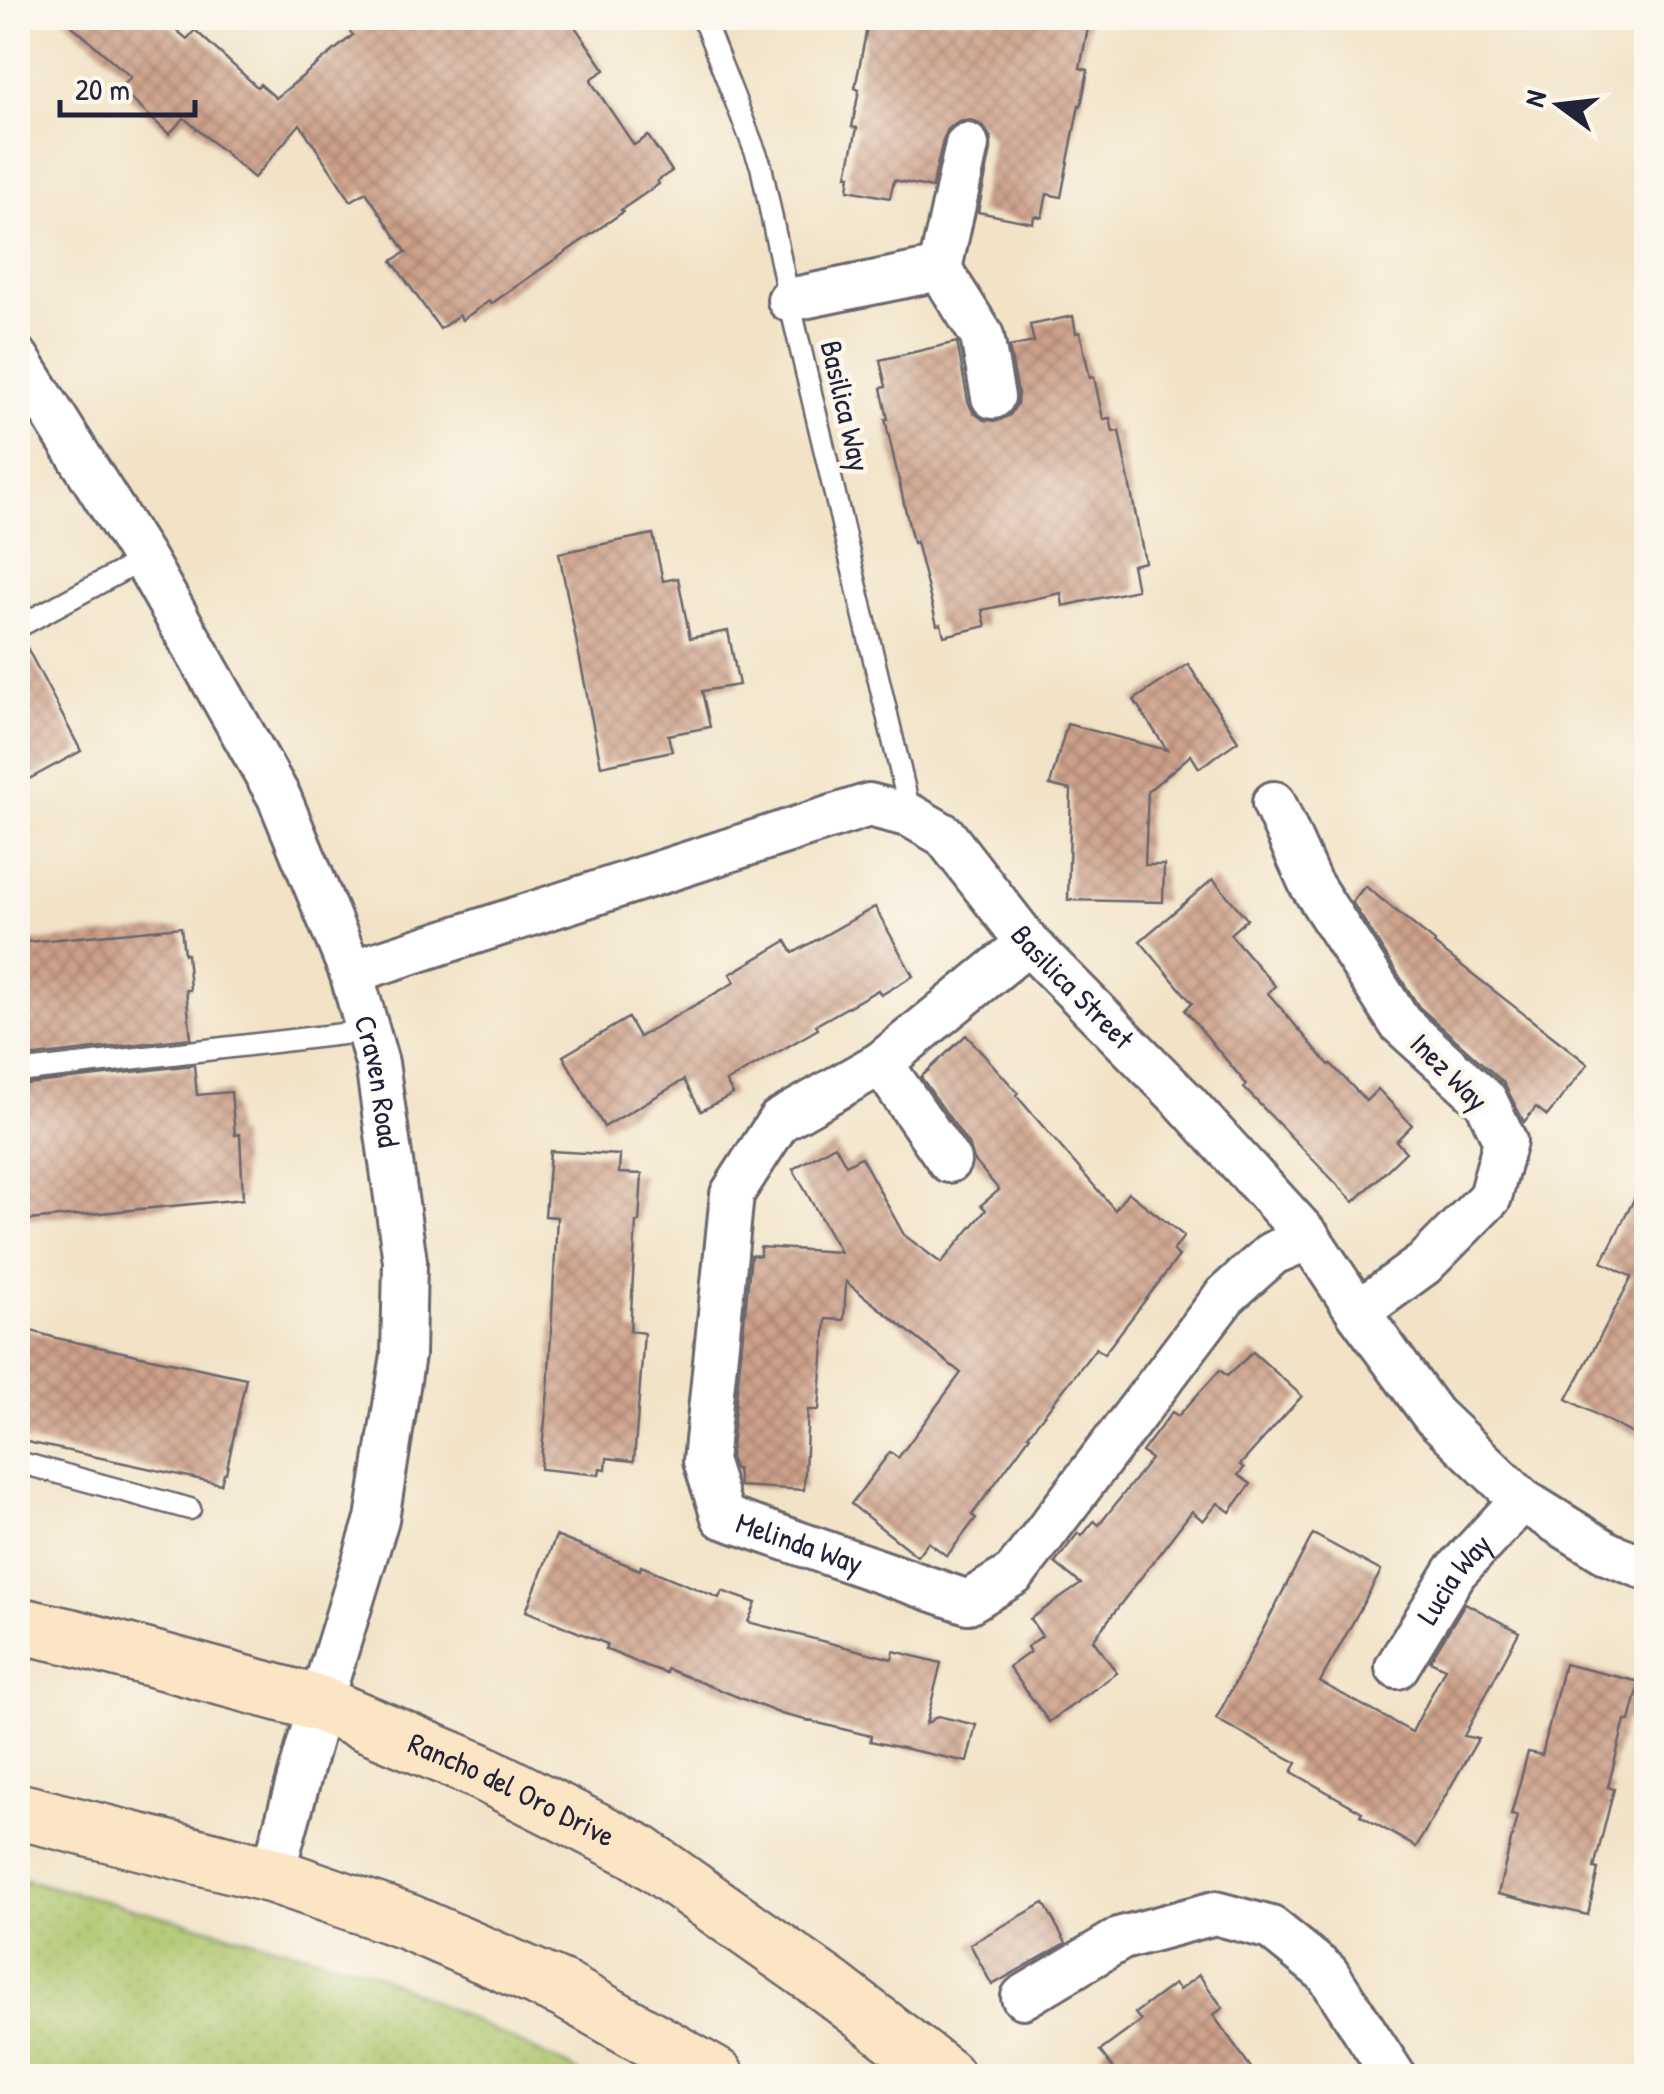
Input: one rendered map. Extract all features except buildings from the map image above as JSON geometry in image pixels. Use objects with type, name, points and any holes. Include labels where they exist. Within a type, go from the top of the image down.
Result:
[{"type":"main road","name":"Rancho del Oro Drive","points":[[18,1625],[320,1704],[480,1771],[637,1852],[830,1987],[946,2076]]},
{"type":"main road","points":[[18,1811],[272,1875],[408,1922],[564,1990],[716,2076]]},
{"type":"street","points":[[966,145],[940,269],[982,336],[993,397]]},
{"type":"street","points":[[789,300],[940,269]]},
{"type":"street","name":"Craven Road","points":[[18,359],[144,559],[279,797],[351,972],[378,1063],[405,1261],[403,1355],[377,1519],[272,1875]]},
{"type":"street","name":"Inez Way","points":[[1274,803],[1310,883],[1400,1022],[1486,1101],[1505,1140],[1490,1197],[1424,1264],[1358,1312]]},
{"type":"street","name":"Basilica Street","points":[[351,972],[870,805],[911,816],[944,836],[1028,943],[1184,1101],[1310,1238],[1433,1415],[1522,1500],[1609,1554],[1646,1568]]},
{"type":"street","name":"Melinda Way","points":[[1028,943],[880,1063],[778,1121],[732,1194],[705,1461],[723,1516],[968,1602],[1014,1574],[1226,1296],[1273,1253],[1310,1238]]},
{"type":"street","points":[[880,1063],[950,1162]]},
{"type":"street","name":"Lucia Way","points":[[1397,1667],[1455,1572],[1522,1500]]},
{"type":"street","points":[[1023,1997],[1122,1938],[1215,1913],[1270,1928],[1327,1973],[1394,2076]]},
{"type":"lane","name":"Basilica Way","points":[[707,20],[760,166],[911,816]]},
{"type":"lane","points":[[18,627],[144,559]]},
{"type":"lane","points":[[18,1072],[368,1031]]},
{"type":"lane","points":[[18,1462],[190,1509]]},
{"type":"green space","points":[[18,1878],[368,1970],[584,2076],[18,2076]]}]
